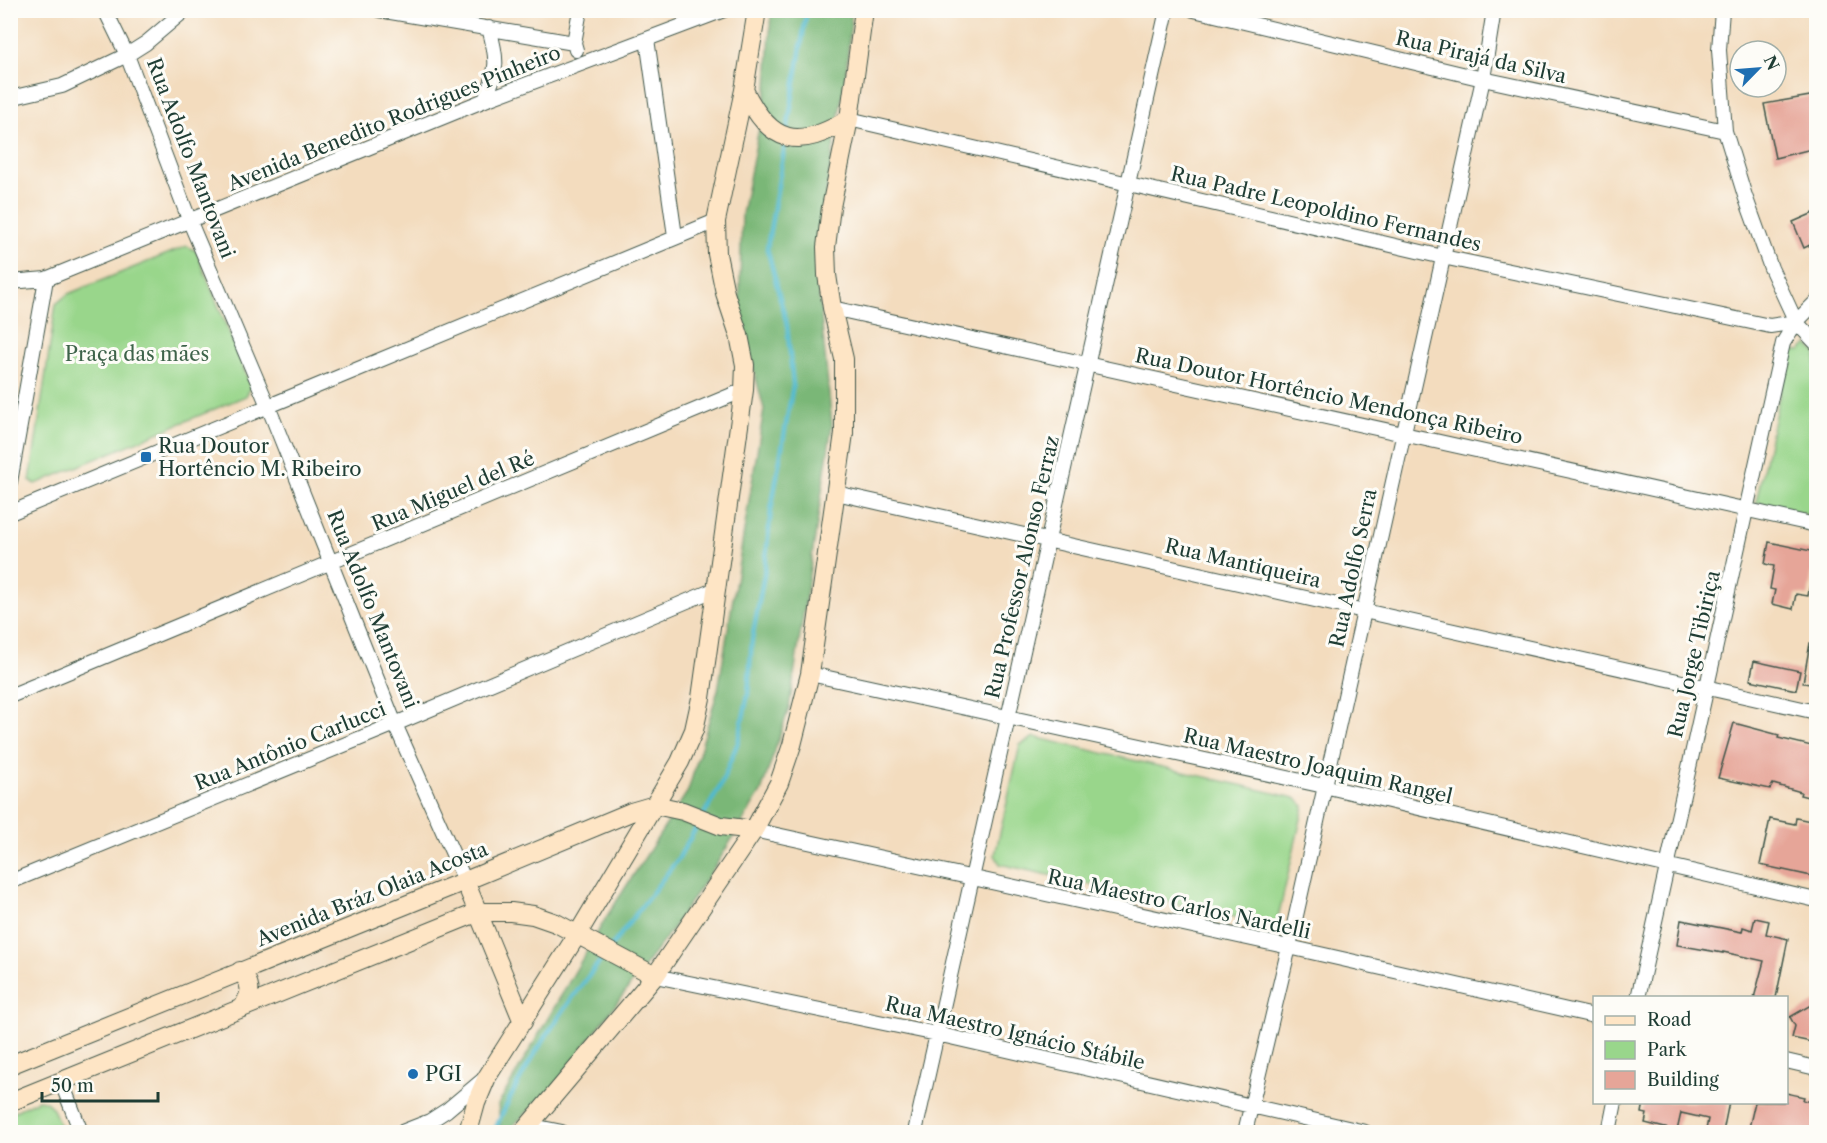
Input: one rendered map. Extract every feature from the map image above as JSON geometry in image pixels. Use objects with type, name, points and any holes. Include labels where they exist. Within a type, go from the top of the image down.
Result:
[{"type":"street","name":"Rua Adolfo Mantovani","points":[[105,10],[127,55],[190,222],[268,406],[395,724],[479,912],[523,1022]]},
{"type":"street","points":[[10,98],[62,86],[127,55],[146,43],[185,10]]},
{"type":"street","points":[[379,10],[574,43]]},
{"type":"street","points":[[580,10],[574,43],[580,63]]},
{"type":"street","name":"Avenida Benedito Rodrigues Pinheiro","points":[[10,282],[46,279],[484,100],[724,10]]},
{"type":"street","points":[[468,1132],[476,1103],[487,1077],[655,806],[680,762],[694,730],[701,698],[744,390],[745,365],[740,335],[725,293],[717,254],[716,221],[744,90],[757,10]]},
{"type":"street","points":[[526,1129],[655,976],[754,830],[779,783],[792,745],[810,674],[844,433],[844,359],[832,308],[826,247],[831,207],[849,119],[864,10]]},
{"type":"street","name":"Rua Professor Alonso Ferraz","points":[[915,1132],[1167,10]]},
{"type":"street","name":"Rua Pirajá da Silva","points":[[1194,10],[1483,79],[1725,131]]},
{"type":"street","name":"Rua Adolfo Serra","points":[[1245,1132],[1483,79],[1494,10]]},
{"type":"street","points":[[1722,10],[1719,50],[1725,131],[1771,268],[1796,322],[1816,343]]},
{"type":"street","points":[[484,100],[495,75],[496,52],[489,28]]},
{"type":"street","points":[[646,39],[675,237]]},
{"type":"street","points":[[744,90],[754,111],[768,128],[787,137],[808,139],[828,132],[849,119]]},
{"type":"street","name":"Rua Padre Leopoldino Fernandes","points":[[849,119],[1443,257],[1770,326],[1796,322]]},
{"type":"street","points":[[10,513],[716,221]]},
{"type":"street","points":[[10,482],[46,279]]},
{"type":"street","name":"Rua Jorge Tibiriça","points":[[1638,996],[1783,343],[1796,322],[1816,302]]},
{"type":"street","name":"Rua Doutor Hortêncio Mendonça Ribeiro","points":[[832,308],[1816,525]]},
{"type":"street","name":"Rua Miguel del Ré","points":[[10,696],[744,390]]},
{"type":"street","name":"Rua Mantiqueira","points":[[836,493],[1816,712]]},
{"type":"street","name":"Rua Antônio Carlucci","points":[[10,882],[716,589]]},
{"type":"street","name":"Rua Maestro Joaquim Rangel","points":[[810,674],[1324,786],[1816,900]]},
{"type":"street","name":"Avenida Bráz Olaia Acosta","points":[[10,1065],[465,881],[610,819],[655,806],[683,812],[721,825],[754,830]]},
{"type":"street","name":"Rua Maestro Carlos Nardelli","points":[[754,830],[1593,1016]]},
{"type":"street","points":[[10,1102],[479,912],[533,915],[556,923],[655,976]]},
{"type":"street","points":[[240,971],[250,984],[251,990],[243,1007]]},
{"type":"street","name":"Rua Maestro Ignácio Stábile","points":[[655,976],[937,1034],[1365,1132]]},
{"type":"street","points":[[1788,1061],[1816,1068]]},
{"type":"street","points":[[402,1132],[427,1127],[487,1077]]},
{"type":"street","points":[[61,1082],[81,1132]]},
{"type":"street","points":[[1609,1132],[1615,1104]]},
{"type":"street","points":[[526,1129],[562,1132]]},
{"type":"path","points":[[10,1122],[17,1132]]},
{"type":"green space","points":[[771,11],[852,11],[846,73],[826,193],[817,275],[832,425],[789,708],[761,792],[719,860],[665,939],[552,1089],[506,1132],[501,1132],[498,1105],[607,916],[688,791],[718,690],[764,409],[739,313],[742,214],[767,88]]},
{"type":"green space","name":"Praça das mães","points":[[187,246],[196,251],[251,387],[246,396],[36,484],[30,481],[56,304],[68,294]]},
{"type":"green space","points":[[1808,344],[1816,353],[1816,517],[1756,502],[1789,351],[1800,351]]},
{"type":"green space","points":[[1034,737],[1295,798],[1304,806],[1277,922],[1270,925],[1000,864],[995,855],[1020,745]]},
{"type":"green space","points":[[38,1100],[48,1103],[51,1107],[62,1132],[11,1132],[11,1113]]},
{"type":"building","points":[[1816,95],[1816,148],[1775,158],[1764,104]]},
{"type":"building","points":[[1816,212],[1816,242],[1804,248],[1793,222]]},
{"type":"building","points":[[1769,542],[1816,552],[1816,574],[1812,573],[1808,596],[1796,594],[1793,609],[1772,604],[1775,590],[1770,589],[1774,566],[1765,564]]},
{"type":"building","points":[[1810,643],[1816,643],[1816,685],[1803,683]]},
{"type":"building","points":[[1754,661],[1800,671],[1796,690],[1750,680]]},
{"type":"building","points":[[1734,723],[1779,735],[1778,738],[1816,747],[1816,799],[1773,784],[1770,789],[1718,778]]},
{"type":"building","points":[[1796,818],[1816,822],[1816,877],[1760,865],[1770,819],[1795,824]]},
{"type":"building","points":[[1755,918],[1769,921],[1766,934],[1788,939],[1776,996],[1755,996],[1764,961],[1677,945],[1681,920],[1742,932],[1743,927],[1752,930]]},
{"type":"building","points":[[1816,1002],[1816,1043],[1792,1038],[1795,1026],[1790,1017]]},
{"type":"building","points":[[1788,1093],[1804,1097],[1803,1100],[1816,1103],[1816,1132],[1748,1132],[1755,1104],[1788,1104]]},
{"type":"building","points":[[1644,1104],[1729,1104],[1723,1132],[1706,1130],[1708,1119],[1681,1113],[1677,1131],[1645,1123],[1647,1114],[1642,1113]]},
{"type":"waterway","points":[[787,131],[807,10]]},
{"type":"waterway","points":[[703,816],[720,787],[738,742],[748,694],[752,639],[764,575],[771,510],[793,385],[787,325],[767,248],[786,139]]},
{"type":"waterway","points":[[610,948],[678,859],[699,823]]},
{"type":"waterway","points":[[494,1132],[530,1062],[573,997],[605,955]]},
{"type":"place","name":"Rua Doutor Hortêncio M. Ribeiro","points":[[146,457]]},
{"type":"place","name":"PGI","points":[[413,1074]]}]
